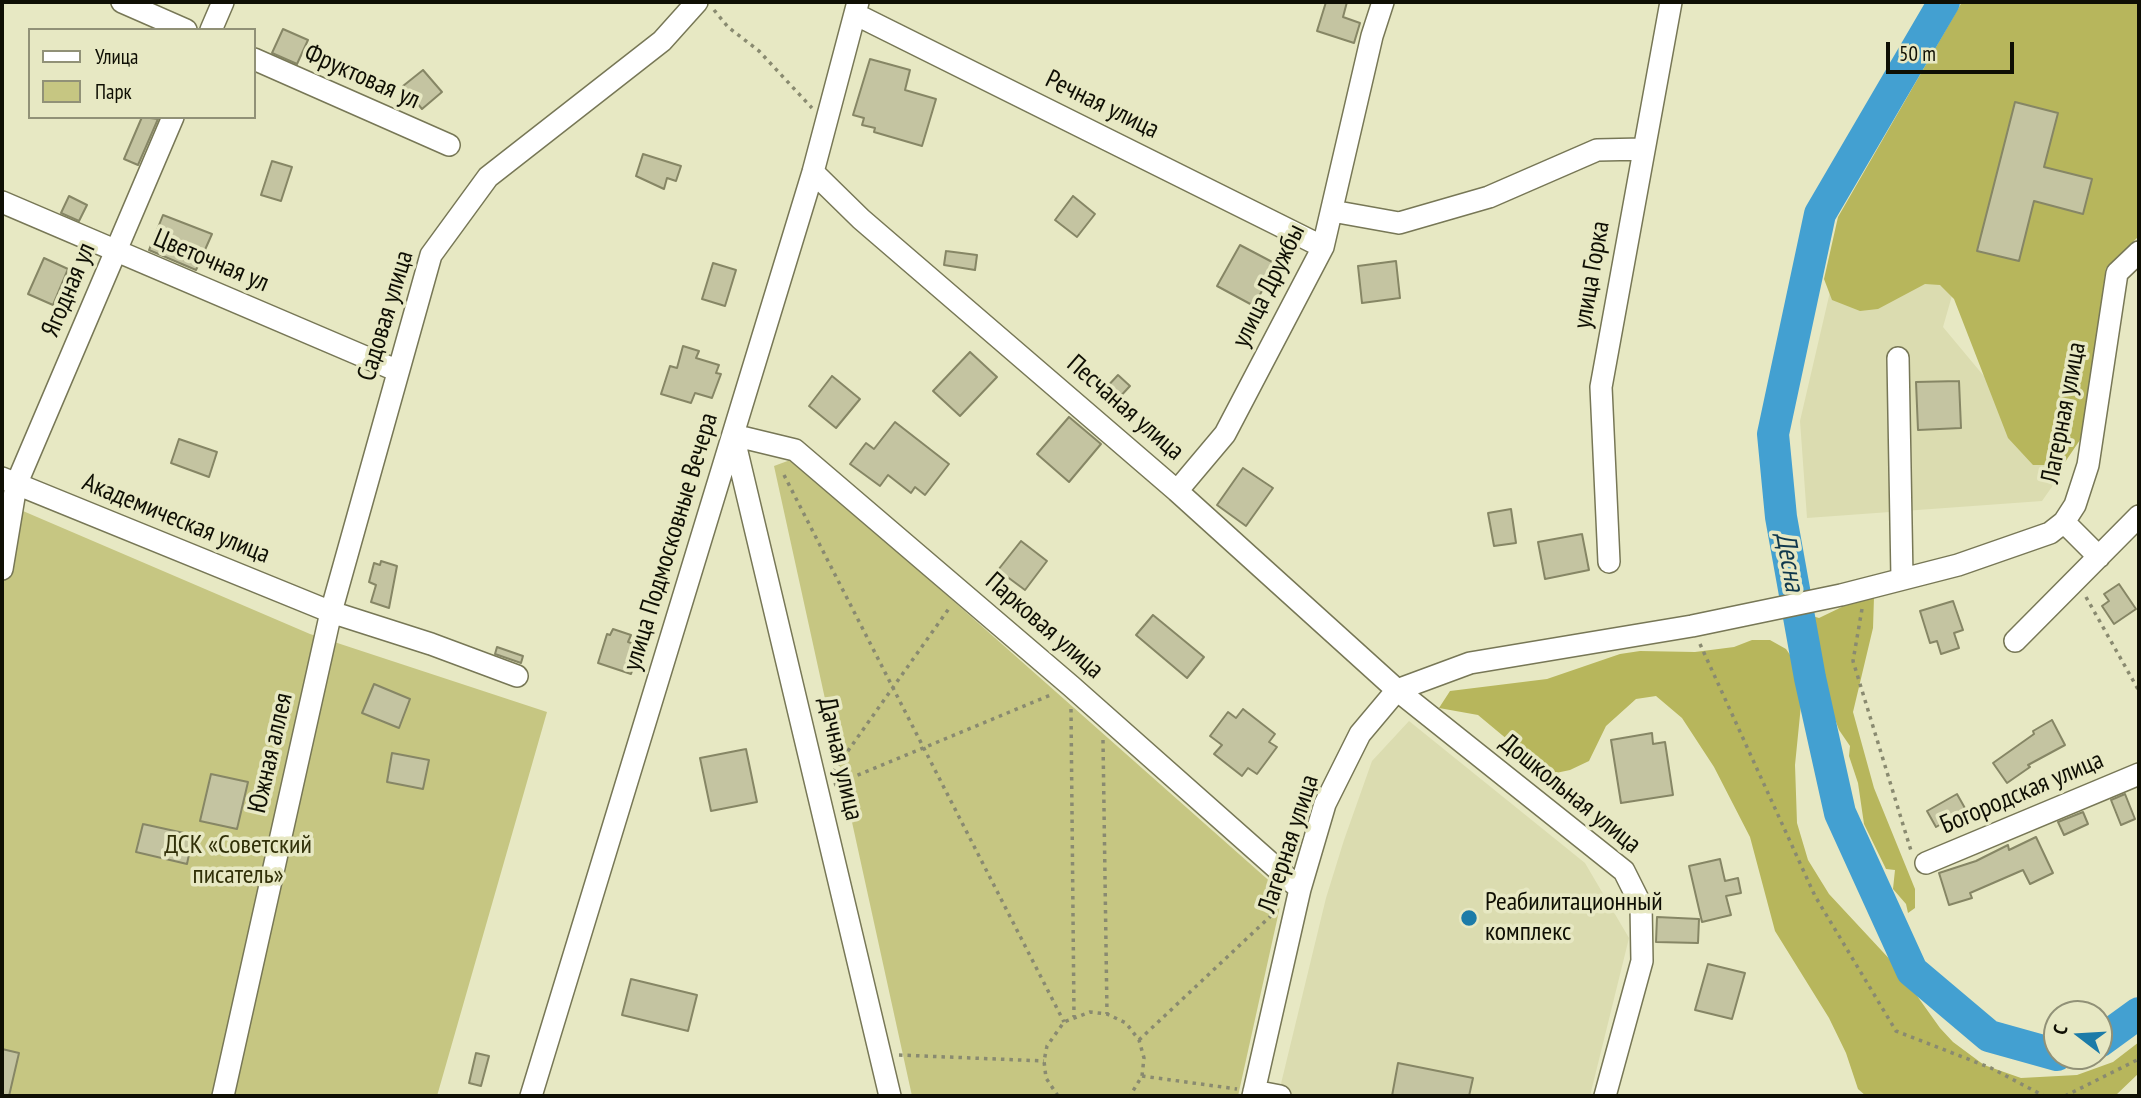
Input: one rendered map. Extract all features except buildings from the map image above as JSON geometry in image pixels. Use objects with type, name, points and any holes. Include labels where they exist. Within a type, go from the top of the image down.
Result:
[{"type":"street","points":[[122,2],[181,28]]},
{"type":"street","points":[[212,28],[223,2]]},
{"type":"street","name":"Садовая улица","points":[[329,620],[431,255],[488,177],[662,40],[697,2]]},
{"type":"street","name":"улица Дружбы","points":[[1177,491],[1225,434],[1323,247],[1372,36],[1383,2]]},
{"type":"street","name":"улица Горка","points":[[1609,562],[1601,387],[1671,2]]},
{"type":"street","name":"улица Подмосковные Вечера","points":[[531,1096],[813,172],[857,8]]},
{"type":"street","name":"Речная улица","points":[[857,8],[1323,247]]},
{"type":"street","name":"Фруктовая ул","points":[[256,61],[449,145]]},
{"type":"street","name":"Ягодная ул","points":[[2,569],[9,482],[116,251],[172,119]]},
{"type":"street","points":[[1332,211],[1399,223],[1489,197],[1597,150],[1643,149]]},
{"type":"street","name":"Песчаная улица","points":[[813,172],[861,219],[1177,491],[1397,691]]},
{"type":"street","name":"Цветочная ул","points":[[2,202],[398,371]]},
{"type":"street","name":"Лагерная улица","points":[[1253,1094],[1300,889],[1331,792],[1360,734],[1397,691],[1470,663],[1692,626],[1841,595],[1958,565],[2050,533],[2064,522],[2075,505],[2088,466],[2118,273],[2139,252]]},
{"type":"street","points":[[1898,358],[1902,578]]},
{"type":"street","name":"Парковая улица","points":[[733,435],[795,450],[1071,686],[1300,889]]},
{"type":"street","name":"Дачная улица","points":[[733,435],[890,1096]]},
{"type":"street","name":"Академическая улица","points":[[9,482],[329,620],[431,644],[517,676]]},
{"type":"street","points":[[2015,641],[2139,516]]},
{"type":"street","points":[[2064,522],[2099,557]]},
{"type":"street","name":"Южная аллея","points":[[223,1096],[329,620]]},
{"type":"street","name":"Дошкольная улица","points":[[1397,691],[1624,871],[1641,905],[1642,961],[1605,1096]]},
{"type":"street","name":"Богородская улица","points":[[1926,863],[2139,774]]},
{"type":"street","points":[[1253,1094],[1280,1096]]},
{"type":"path","points":[[709,2],[728,27],[759,51],[825,121]]},
{"type":"path","points":[[784,475],[1064,1022]]},
{"type":"path","points":[[2077,579],[2139,691]]},
{"type":"path","points":[[1863,588],[1862,612],[1853,661],[1914,861],[1926,863]]},
{"type":"path","points":[[819,791],[961,591]]},
{"type":"path","points":[[1692,626],[1815,896],[1896,1031],[1991,1068],[2044,1096]]},
{"type":"path","points":[[819,791],[1071,686],[1074,1017]]},
{"type":"path","points":[[1102,716],[1107,1014]]},
{"type":"path","points":[[1139,1040],[1300,889]]},
{"type":"path","points":[[1058,1096],[1046,1078],[1044,1061],[1050,1040],[1064,1022],[1090,1012],[1107,1014],[1126,1023],[1139,1040],[1144,1058],[1142,1076],[1130,1096]]},
{"type":"path","points":[[880,1054],[1044,1061]]},
{"type":"path","points":[[2065,1096],[2139,1059]]},
{"type":"path","points":[[1142,1076],[1253,1094]]},
{"type":"shaded area","points":[[1962,2],[2139,2],[2139,236],[2106,268],[2082,437],[2063,465],[2033,465],[2008,438],[1954,299],[1940,285],[1925,284],[1878,309],[1860,311],[1832,300],[1824,279],[1838,217]]},
{"type":"shaded area","points":[[2017,69],[1943,327],[2063,471],[2042,501],[1807,518],[1800,421],[1846,223]]},
{"type":"shaded area","points":[[1874,597],[1873,628],[1853,712],[1874,788],[1915,889],[1915,908],[1908,913],[1906,904],[1893,889],[1895,870],[1886,869],[1864,824],[1858,783],[1849,756],[1850,746],[1839,730],[1819,676],[1812,616],[1819,618],[1846,605]]},
{"type":"shaded area","points":[[1752,640],[1770,640],[1786,649],[1797,665],[1801,705],[1795,765],[1797,823],[1808,860],[1829,894],[1895,965],[1940,1028],[1953,1042],[1984,1065],[2021,1078],[2113,1070],[2113,1062],[2139,1042],[2139,1073],[2115,1096],[1866,1096],[1858,1089],[1846,1053],[1829,1018],[1775,931],[1750,837],[1714,767],[1682,718],[1656,696],[1636,699],[1606,726],[1589,761],[1570,770],[1551,774],[1531,771],[1508,740],[1478,715],[1439,708],[1450,691],[1547,679],[1620,654],[1640,651],[1695,652],[1734,647]]},
{"type":"shaded area","name":"Реабилитационный комплекс","points":[[1409,721],[1585,863],[1629,938],[1590,1096],[1278,1096],[1326,898],[1344,840],[1372,761]]},
{"type":"green space","points":[[793,459],[1283,893],[1238,1096],[912,1096],[774,466]]},
{"type":"green space","name":"ДСК «Советский писатель»","points":[[2,502],[310,634],[547,712],[437,1096],[2,1096]]},
{"type":"waterway","name":"Десна","points":[[1944,2],[1820,214],[1773,434],[1781,517],[1810,678],[1840,813],[1912,971],[1989,1036],[2043,1051]]},
{"type":"waterway","name":"Десна","points":[[2113,1032],[2139,1013]]},
{"type":"place","name":"Реабилитационный комплекс","points":[[1469,918]]}]
